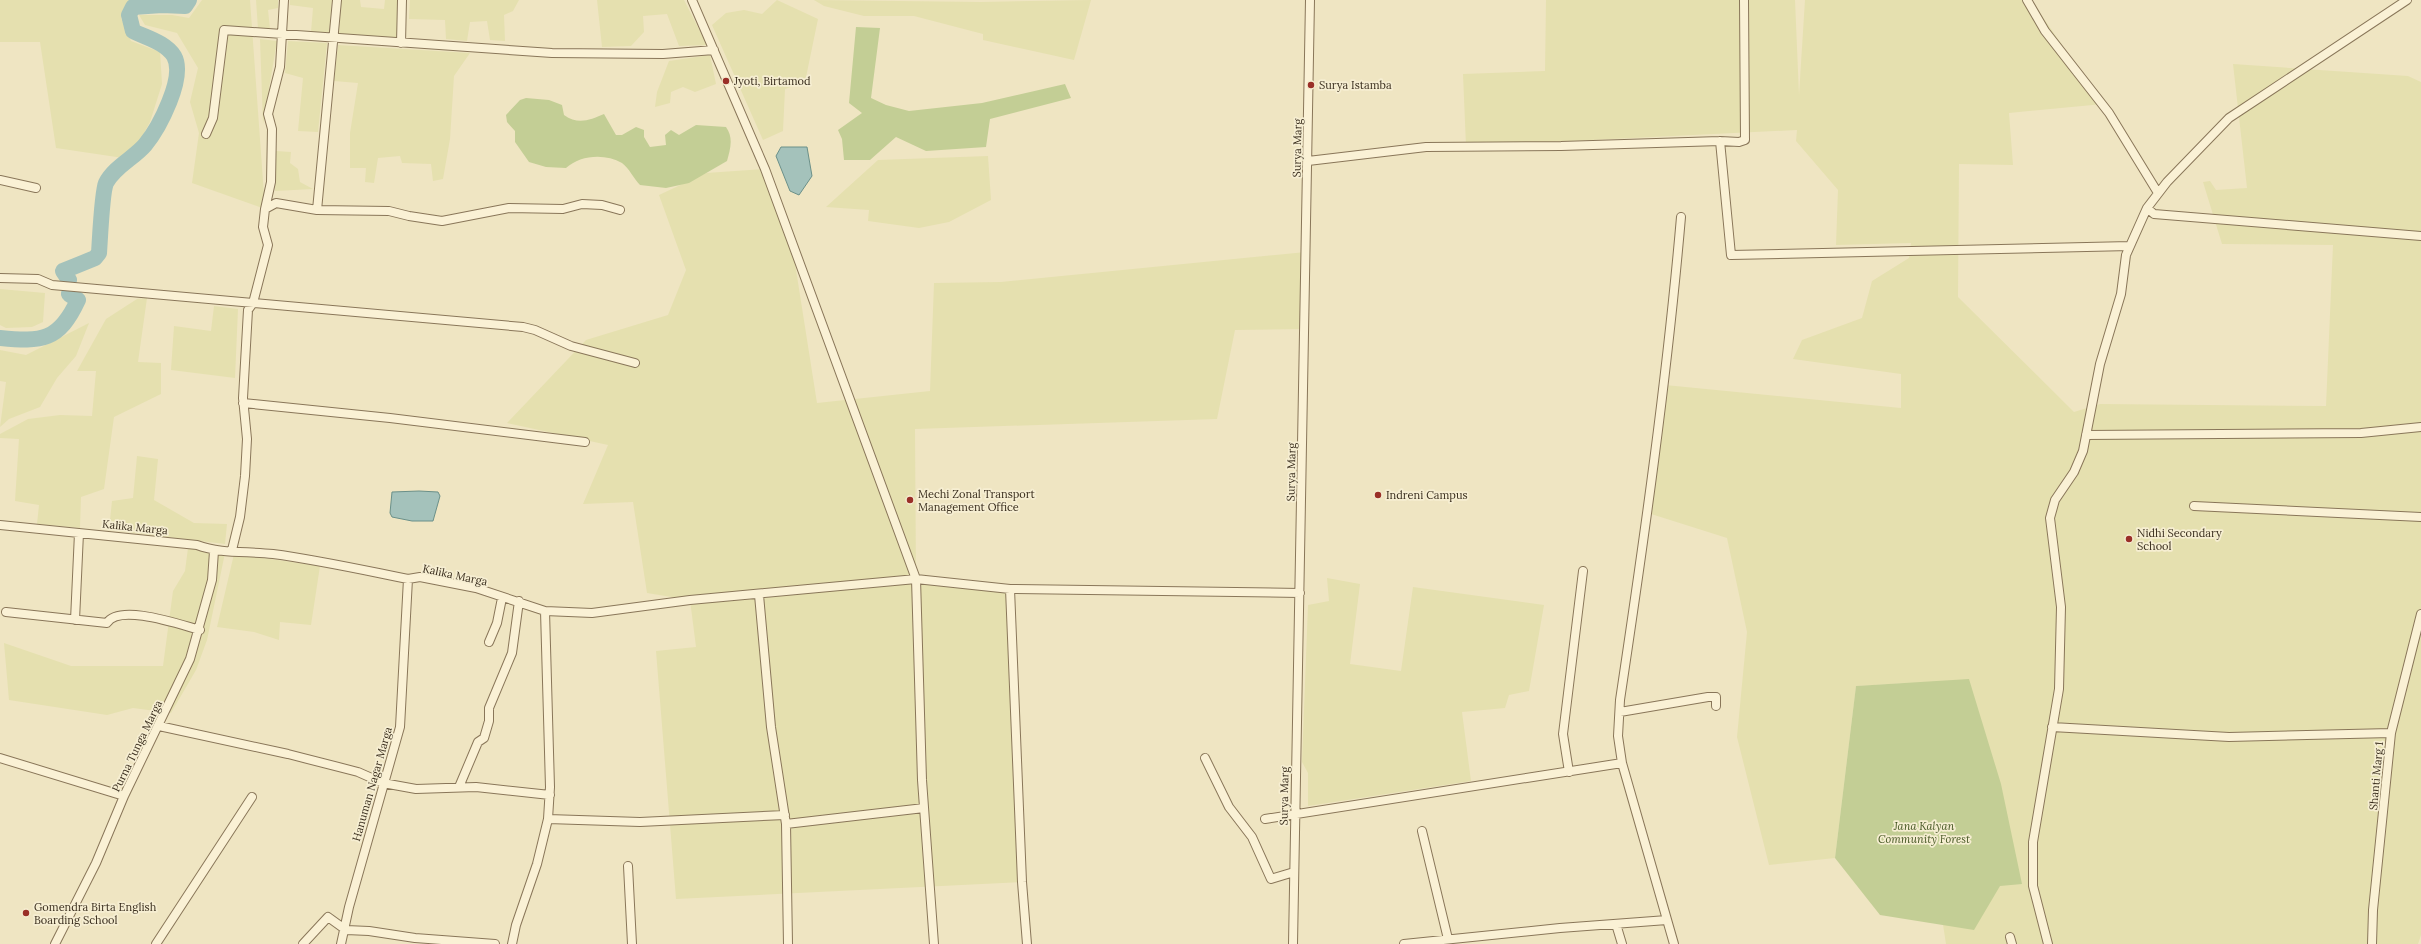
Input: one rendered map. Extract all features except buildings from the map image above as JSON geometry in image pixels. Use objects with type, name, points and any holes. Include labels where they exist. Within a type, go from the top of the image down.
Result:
[{"type":"street","points":[[232,550],[240,517],[245,476],[247,439],[243,403],[248,310],[253,303],[268,245],[263,227],[271,182],[272,129],[268,114],[280,67],[284,0]]},
{"type":"street","points":[[317,210],[337,0]]},
{"type":"street","points":[[401,43],[402,0]]},
{"type":"street","points":[[692,0],[766,169],[916,579],[924,808],[934,944]]},
{"type":"street","name":"Surya Marg","points":[[1293,944],[1294,816],[1300,593],[1310,0]]},
{"type":"street","points":[[1308,161],[1426,146],[1561,146],[1720,141],[1739,142],[1745,140],[1747,134],[1744,0]]},
{"type":"street","points":[[2027,0],[2045,31],[2110,113],[2158,193]]},
{"type":"street","points":[[2048,944],[2033,886],[2033,842],[2059,689],[2061,607],[2050,518],[2055,500],[2074,472],[2083,451],[2100,364],[2121,294],[2126,255],[2147,208],[2158,193],[2229,118],[2407,0]]},
{"type":"street","points":[[206,134],[213,118],[224,30],[552,53],[663,54],[714,50]]},
{"type":"street","points":[[1720,141],[1731,255],[2130,246]]},
{"type":"street","points":[[0,180],[36,188]]},
{"type":"street","points":[[265,209],[276,203],[317,210],[388,211],[442,221],[509,208],[564,209],[582,204],[602,205],[620,210]]},
{"type":"street","points":[[2147,208],[2154,214],[2421,236]]},
{"type":"street","points":[[1674,944],[1622,763],[1618,736],[1671,339],[1681,217]]},
{"type":"street","points":[[0,278],[38,279],[52,285],[523,327],[535,330],[571,346],[635,363]]},
{"type":"street","points":[[243,403],[390,418],[585,442]]},
{"type":"street","points":[[2086,435],[2362,433],[2421,427]]},
{"type":"street","points":[[2194,506],[2421,517]]},
{"type":"street","name":"Kalika Marga","points":[[0,525],[197,545],[214,551],[232,550],[321,561],[408,579],[420,577],[476,588],[502,598],[519,601],[546,611],[592,613],[690,600],[759,595],[916,579],[1010,589],[1300,593]]},
{"type":"street","points":[[74,620],[79,533]]},
{"type":"street","name":"Purna Tunga Marga","points":[[55,944],[96,863],[124,796],[186,671],[200,630],[212,580],[214,551]]},
{"type":"street","points":[[1569,772],[1563,734],[1583,571]]},
{"type":"street","name":"Hanuman Nagar Marga","points":[[341,944],[346,930],[349,906],[400,727],[408,579]]},
{"type":"street","points":[[1010,589],[1022,882],[1027,944]]},
{"type":"street","points":[[759,595],[771,727],[786,819],[788,944]]},
{"type":"street","points":[[489,642],[496,623],[502,598]]},
{"type":"street","points":[[459,787],[478,742],[484,738],[490,722],[489,708],[512,653],[519,601]]},
{"type":"street","points":[[512,944],[516,925],[537,864],[548,819],[550,796],[546,611]]},
{"type":"street","points":[[6,612],[108,623],[109,620],[119,616],[136,614],[200,630]]},
{"type":"street","name":"Shanti Marg 1","points":[[2372,944],[2373,910],[2391,733],[2421,614]]},
{"type":"street","points":[[1620,712],[1708,697],[1716,697],[1716,706]]},
{"type":"street","points":[[159,726],[293,755],[358,772],[383,783],[416,789],[476,787],[550,796]]},
{"type":"street","points":[[2052,727],[2229,737],[2391,733]]},
{"type":"street","points":[[0,758],[124,796]]},
{"type":"street","points":[[1205,758],[1229,807],[1252,837],[1271,879],[1294,872]]},
{"type":"street","points":[[1265,819],[1294,816],[1622,763]]},
{"type":"street","points":[[156,944],[252,798]]},
{"type":"street","points":[[548,819],[640,822],[786,819],[924,808]]},
{"type":"street","points":[[1422,831],[1448,940]]},
{"type":"street","points":[[628,866],[632,944]]},
{"type":"street","points":[[303,944],[328,917],[346,930],[369,931],[415,938],[495,944]]},
{"type":"street","points":[[1404,944],[1667,920]]},
{"type":"street","points":[[1616,924],[1622,944]]},
{"type":"shaded area","points":[[0,0],[129,0],[121,18],[131,41],[160,52],[162,84],[150,122],[130,159],[56,148],[40,42],[0,42]]},
{"type":"shaded area","points":[[202,0],[250,0],[265,209],[192,183],[199,133],[190,102],[198,68],[177,33],[145,25],[139,15],[172,15],[189,18]]},
{"type":"shaded area","points":[[256,0],[278,0],[278,8],[268,10],[270,29],[258,29]]},
{"type":"shaded area","points":[[290,0],[332,0],[329,32],[311,32],[313,8],[290,5]]},
{"type":"shaded area","points":[[341,0],[360,0],[361,7],[384,9],[385,0],[398,0],[398,39],[339,34]]},
{"type":"shaded area","points":[[410,0],[519,0],[513,11],[504,15],[505,41],[490,40],[487,21],[470,22],[467,41],[446,39],[445,20],[409,19]]},
{"type":"shaded area","points":[[597,0],[684,0],[707,45],[679,46],[667,14],[643,16],[644,32],[631,46],[602,47]]},
{"type":"shaded area","points":[[777,0],[818,19],[805,82],[785,89],[783,131],[763,140],[712,25],[726,13],[744,10],[762,14]]},
{"type":"shaded area","points":[[814,0],[981,2],[1091,0],[1074,60],[983,40],[983,34],[914,16],[864,16],[824,6]]},
{"type":"shaded area","points":[[1546,0],[1795,0],[1799,95],[1805,0],[2031,0],[2103,104],[2009,113],[2013,165],[1959,164],[1958,297],[2074,412],[2100,404],[2326,406],[2333,245],[2222,244],[2203,182],[2210,181],[2216,190],[2247,188],[2233,64],[2408,76],[2421,82],[2421,935],[2418,944],[1946,944],[1906,683],[1856,686],[1835,858],[1769,865],[1737,737],[1747,632],[1727,538],[1648,513],[1665,385],[1901,408],[1901,374],[1793,359],[1802,340],[1862,318],[1872,281],[1909,258],[1911,243],[1836,245],[1838,190],[1796,141],[1797,130],[1466,146],[1463,74],[1545,71]]},
{"type":"shaded area","points":[[260,39],[277,41],[263,124]]},
{"type":"shaded area","points":[[288,41],[327,43],[318,132],[298,131],[303,78],[285,73]]},
{"type":"shaded area","points":[[338,45],[470,53],[454,76],[450,139],[443,179],[433,181],[431,164],[402,163],[400,156],[378,158],[374,183],[365,182],[366,168],[350,168],[350,133],[358,83],[334,81]]},
{"type":"shaded area","points":[[710,55],[716,84],[695,92],[683,87],[671,92],[670,103],[655,107],[657,92],[669,61]]},
{"type":"shaded area","points":[[276,151],[291,152],[290,163],[298,169],[300,182],[313,189],[275,191]]},
{"type":"shaded area","points":[[988,156],[991,200],[949,222],[919,228],[868,221],[869,210],[826,207],[878,160]]},
{"type":"shaded area","points":[[765,169],[791,238],[817,403],[930,391],[934,283],[1001,282],[1306,252],[1305,329],[1235,330],[1217,419],[915,429],[916,579],[1010,589],[1022,882],[676,899],[656,651],[696,647],[690,600],[647,593],[633,502],[583,504],[608,445],[507,423],[586,340],[668,315],[686,270],[659,195],[706,173]]},
{"type":"shaded area","points":[[0,289],[45,293],[43,322],[32,327],[6,328],[0,325]]},
{"type":"shaded area","points":[[147,298],[138,362],[161,363],[161,394],[114,417],[104,489],[81,497],[80,528],[37,524],[39,505],[15,501],[19,439],[0,438],[0,434],[28,419],[60,415],[92,416],[96,371],[77,371],[106,319],[137,299]]},
{"type":"shaded area","points":[[214,306],[238,309],[235,378],[171,370],[174,326],[211,331]]},
{"type":"shaded area","points":[[89,323],[76,356],[57,378],[40,407],[9,419],[0,427],[6,382],[0,381],[0,350],[26,355]]},
{"type":"shaded area","points":[[137,456],[158,459],[154,500],[194,523],[227,524],[225,544],[109,530],[112,501],[133,498]]},
{"type":"shaded area","points":[[188,548],[225,553],[207,640],[196,670],[171,713],[133,708],[107,715],[9,700],[4,643],[71,666],[163,666],[173,591],[185,571]]},
{"type":"shaded area","points":[[234,554],[320,566],[311,625],[280,622],[279,640],[254,632],[217,627]]},
{"type":"shaded area","points":[[1327,578],[1360,584],[1350,664],[1401,671],[1413,587],[1544,605],[1529,691],[1509,695],[1505,708],[1462,712],[1471,781],[1308,806],[1308,773],[1302,762],[1308,605],[1329,601]]},
{"type":"green space","points":[[856,27],[880,28],[871,98],[886,105],[909,111],[982,103],[1065,84],[1071,98],[990,119],[986,147],[926,151],[896,137],[870,160],[844,160],[842,139],[838,130],[862,113],[849,103]]},
{"type":"green space","points":[[526,98],[549,100],[562,105],[564,115],[574,120],[589,120],[604,114],[616,135],[622,135],[636,127],[644,130],[644,137],[650,147],[666,145],[665,135],[671,130],[679,135],[696,125],[726,127],[731,140],[727,161],[689,183],[666,188],[640,185],[625,165],[608,158],[585,158],[578,160],[566,168],[546,167],[529,162],[515,142],[515,131],[507,122],[506,115],[520,100]]},
{"type":"green space","name":"Jana Kalyan Community Forest","points":[[1969,679],[2001,784],[2022,884],[2000,886],[1974,930],[1880,915],[1835,858],[1856,686]]},
{"type":"water","points":[[781,147],[807,147],[812,176],[799,195],[790,191],[776,156]]},
{"type":"water","points":[[392,492],[438,492],[440,496],[433,521],[412,521],[392,517],[390,513]]},
{"type":"waterway","points":[[69,280],[63,271],[95,258],[99,253],[102,205],[106,183],[114,172],[140,150],[151,137],[163,115],[174,89],[177,65],[174,56],[166,47],[133,31],[129,15],[133,7],[162,5],[185,6],[189,0]]},
{"type":"waterway","points":[[0,338],[27,340],[38,339],[48,336],[56,331],[64,324],[78,300],[69,294]]},
{"type":"place","name":"Jyoti, Birtamod","points":[[726,81]]},
{"type":"place","name":"Surya Istamba","points":[[1311,85]]},
{"type":"place","name":"Indreni Campus","points":[[1378,495]]},
{"type":"place","name":"Mechi Zonal Transport Management Office","points":[[910,500]]},
{"type":"place","name":"Nidhi Secondary School","points":[[2129,539]]},
{"type":"place","name":"Gomendra Birta English Boarding School","points":[[26,913]]}]
